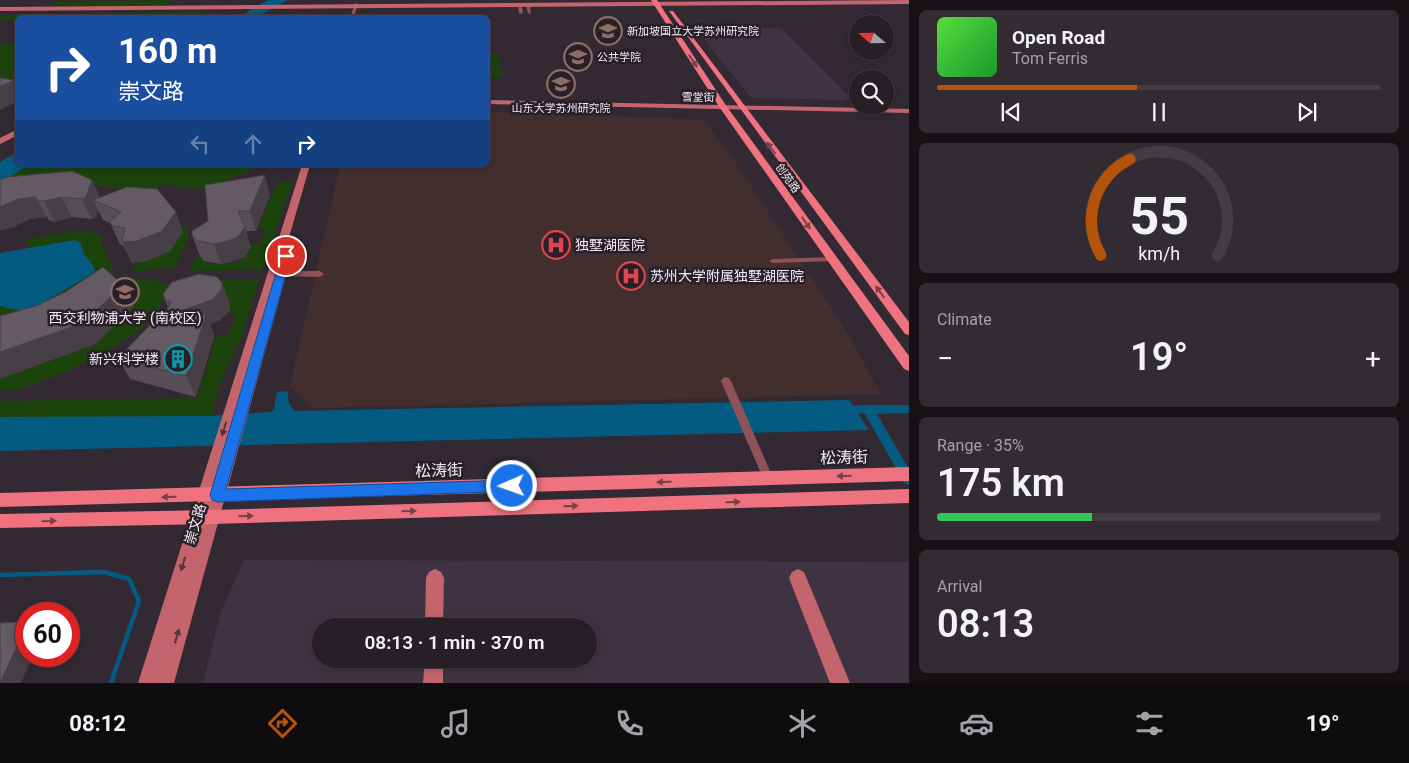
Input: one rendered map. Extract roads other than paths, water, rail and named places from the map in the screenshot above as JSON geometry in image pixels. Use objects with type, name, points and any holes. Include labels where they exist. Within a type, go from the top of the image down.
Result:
[{"type":"main road","points":[[30,8],[50,0]]},
{"type":"main road","points":[[212,13],[243,0]]},
{"type":"main road","points":[[228,6],[250,8],[437,3],[858,0]]},
{"type":"main road","points":[[660,2],[909,2]]},
{"type":"main road","name":"创苑路","points":[[660,2],[723,106],[909,366]]},
{"type":"main road","name":"创苑路","points":[[660,2],[909,331]]},
{"type":"main road","points":[[437,3],[528,6],[589,3]]},
{"type":"main road","points":[[0,9],[169,8],[256,4],[274,6]]},
{"type":"main road","name":"雪堂街","points":[[490,101],[909,109]]},
{"type":"main road","points":[[0,135],[15,127]]},
{"type":"main road","points":[[0,141],[15,133]]},
{"type":"main road","name":"崇文路","points":[[282,274],[306,167]]},
{"type":"main road","name":"崇文路","points":[[148,683],[204,518],[236,410],[282,274],[312,167]]},
{"type":"main road","name":"松涛街","points":[[0,500],[211,496],[909,474]]},
{"type":"main road","points":[[0,521],[204,518],[907,496]]},
{"type":"main road","name":"崇文路","points":[[164,683],[204,518]]},
{"type":"main road","points":[[434,618],[435,578]]},
{"type":"main road","points":[[798,578],[840,683]]},
{"type":"main road","points":[[433,683],[434,668]]},
{"type":"street","points":[[353,15],[356,6]]},
{"type":"street","points":[[520,6],[521,13]]},
{"type":"street","points":[[528,6],[530,13]]},
{"type":"street","points":[[773,261],[831,259]]},
{"type":"street","points":[[282,274],[317,274]]},
{"type":"street","points":[[726,381],[768,478]]},
{"type":"water","points":[[268,0],[288,0],[260,15],[242,15]]},
{"type":"water","points":[[15,153],[15,167],[26,167],[0,183],[0,162]]},
{"type":"water","points":[[75,240],[81,244],[95,272],[27,312],[0,306],[0,253]]},
{"type":"water","points":[[288,391],[289,402],[295,411],[849,400],[869,430],[0,451],[0,417],[209,416],[271,412],[274,409],[277,392]]},
{"type":"waterway","points":[[868,410],[909,409]]},
{"type":"waterway","points":[[843,410],[868,410]]},
{"type":"waterway","points":[[868,410],[909,480]]},
{"type":"waterway","points":[[0,575],[104,572],[129,579],[139,601],[111,683]]},
{"type":"place","name":"新加坡国立大学苏州研究院","points":[[608,31]]},
{"type":"place","name":"公共学院","points":[[578,57]]},
{"type":"place","name":"山东大学苏州研究院","points":[[561,84]]},
{"type":"place","name":"独墅湖医院","points":[[556,245]]},
{"type":"place","name":"苏州大学附属独墅湖医院","points":[[631,276]]},
{"type":"place","name":"西交利物浦大学 (南校区)","points":[[125,292]]},
{"type":"place","name":"新兴科学楼","points":[[178,359]]}]
